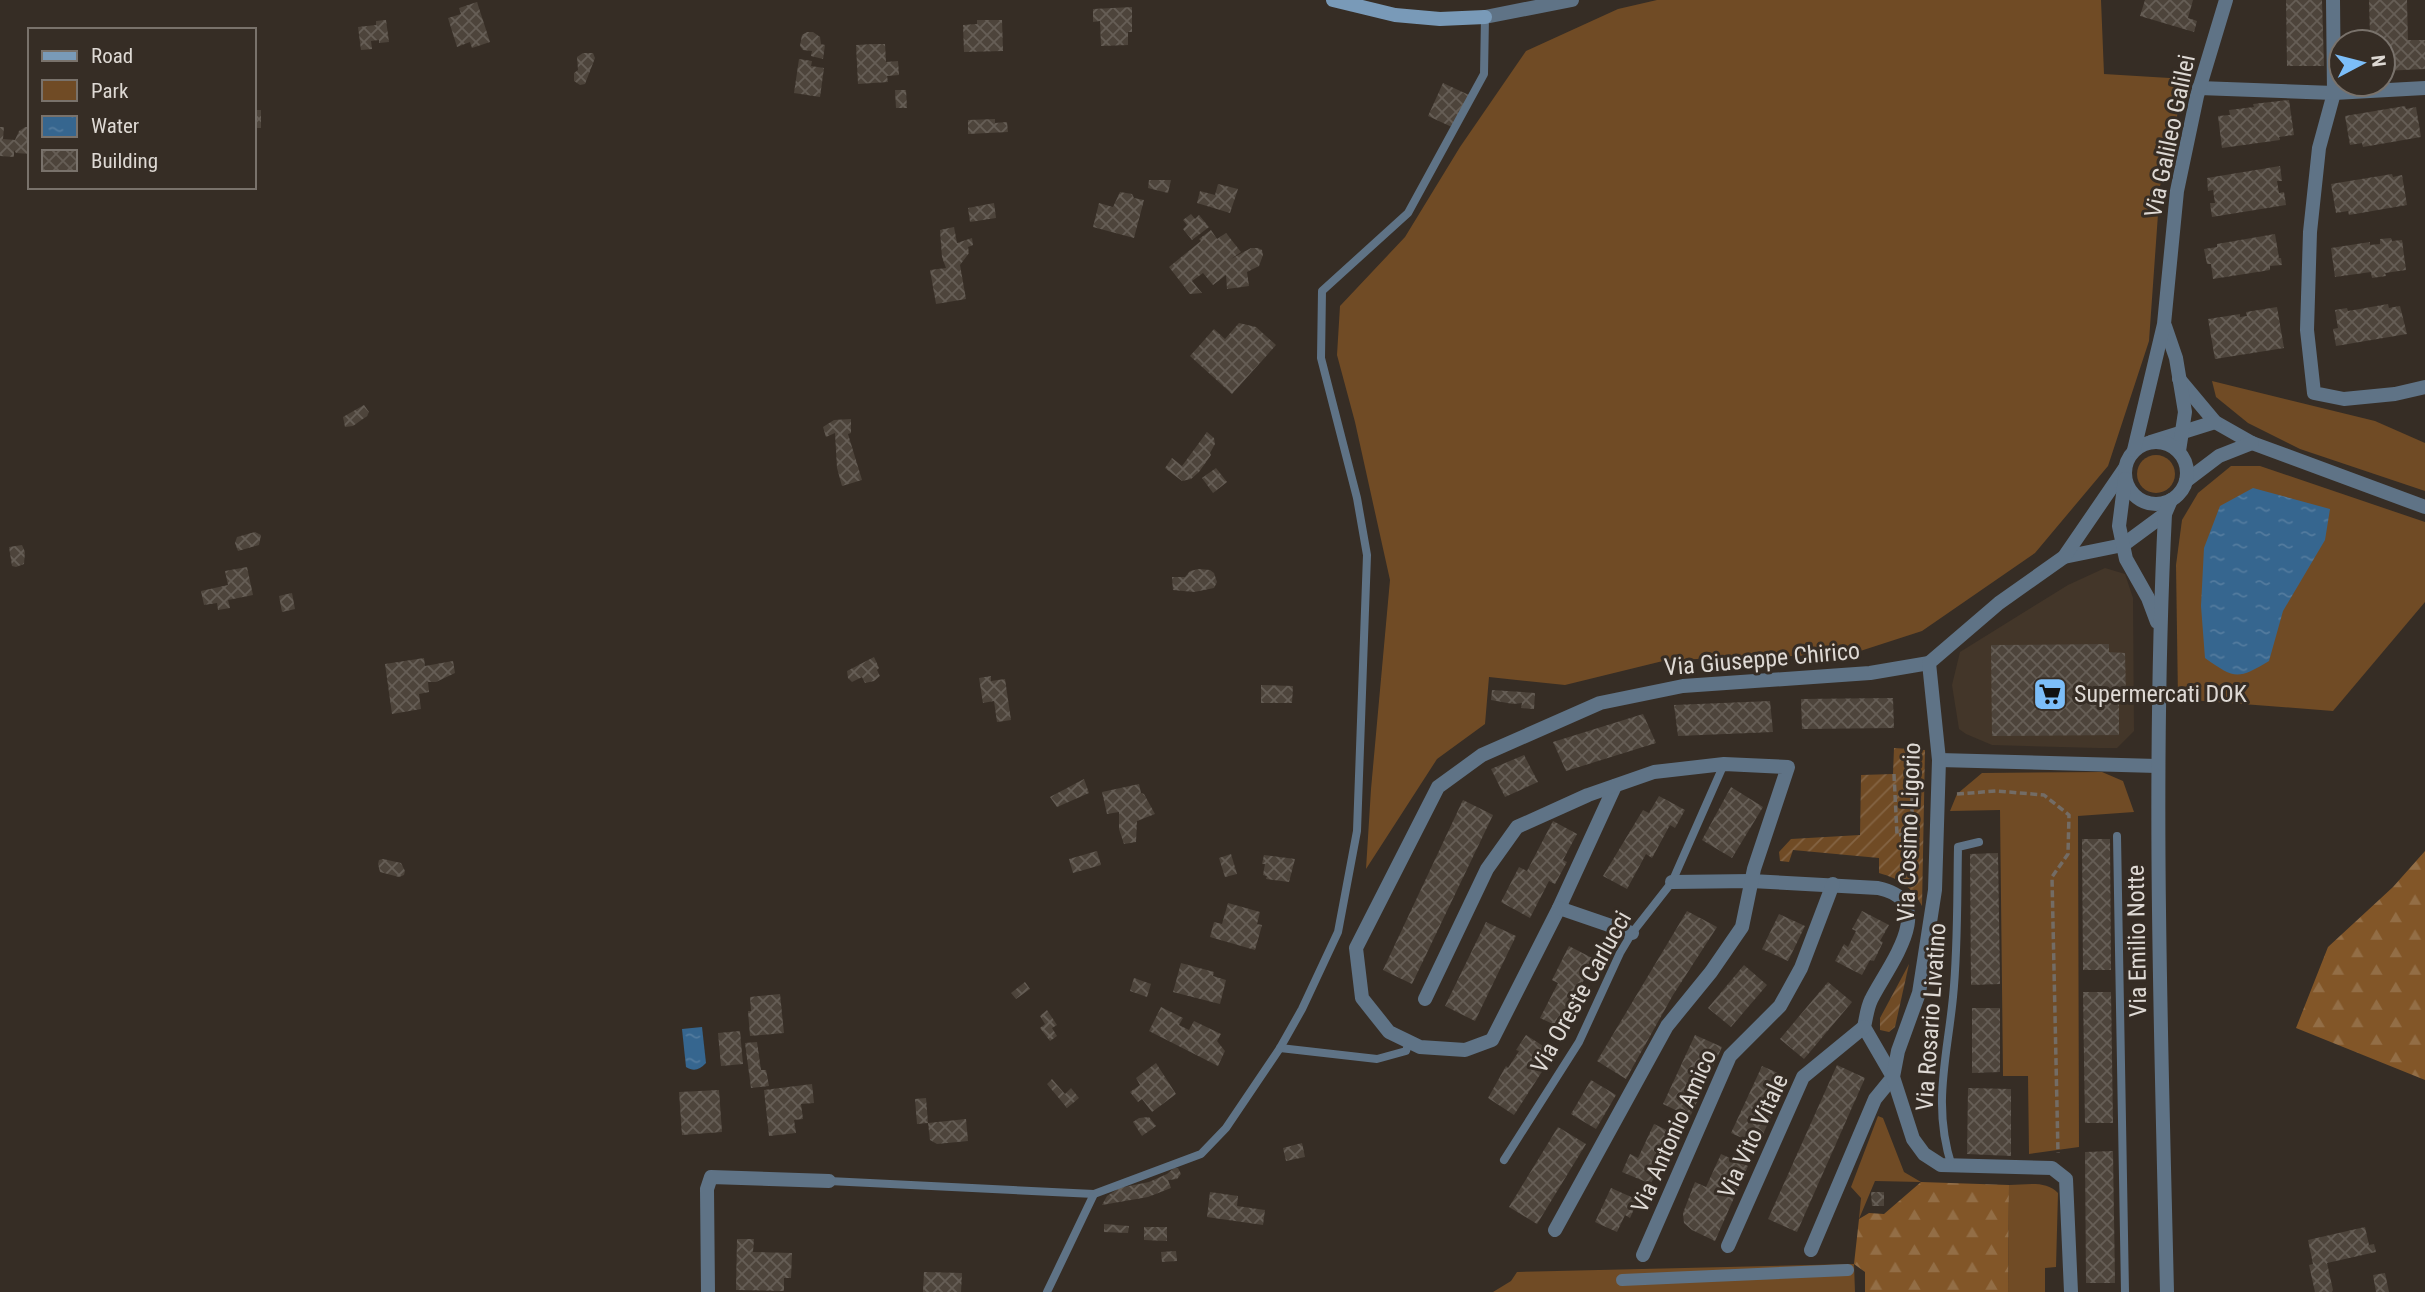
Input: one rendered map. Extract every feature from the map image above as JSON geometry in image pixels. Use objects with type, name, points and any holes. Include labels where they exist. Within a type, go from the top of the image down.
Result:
[{"type":"main road","points":[[1333,0],[1395,15],[1440,19],[1485,17]]},
{"type":"street","points":[[1485,17],[1572,0]]},
{"type":"street","name":"Via Galileo Galilei","points":[[2134,450],[2164,324],[2177,191],[2199,88],[2226,0]]},
{"type":"street","points":[[2333,0],[2333,28]]},
{"type":"street","points":[[2199,88],[2327,93]]},
{"type":"street","points":[[2397,90],[2425,88]]},
{"type":"street","points":[[2333,98],[2319,148],[2310,232],[2307,330],[2314,393],[2344,399],[2395,394],[2425,387]]},
{"type":"street","points":[[2164,324],[2176,358],[2185,412],[2179,451]]},
{"type":"street","points":[[2179,379],[2215,422],[2252,443],[2425,507]]},
{"type":"street","points":[[1928,663],[1999,603],[2064,557],[2125,473],[2134,450],[2182,431],[2215,422]]},
{"type":"street","points":[[2064,557],[2123,545],[2165,514],[2171,500],[2183,488],[2187,470],[2179,451],[2171,445],[2151,442]]},
{"type":"street","points":[[2186,481],[2219,456],[2252,443]]},
{"type":"street","points":[[2125,473],[2128,487],[2142,501],[2162,503],[2171,500]]},
{"type":"street","points":[[2125,473],[2119,526],[2126,559],[2148,598],[2160,628]]},
{"type":"street","name":"Via Emilio Notte","points":[[2165,514],[2157,766],[2167,1292]]},
{"type":"street","name":"Via Cosimo Ligorio","points":[[1893,1077],[1898,1051],[1919,993],[1935,890],[1939,760],[1928,663]]},
{"type":"street","name":"Via Giuseppe Chirico","points":[[1615,786],[1559,908],[1492,1040],[1465,1050],[1420,1047],[1389,1032],[1362,998],[1356,948],[1437,786],[1482,755],[1600,703],[1683,685],[1870,673],[1928,663]]},
{"type":"street","points":[[1939,760],[2157,766]]},
{"type":"street","points":[[1425,999],[1487,869],[1517,827],[1654,772],[1724,764],[1788,767],[1752,881],[1742,927],[1711,972],[1667,1026],[1555,1230]]},
{"type":"street","points":[[1672,882],[1833,884],[1888,890],[1897,895],[1908,913],[1909,924],[1894,961],[1869,1003],[1864,1027],[1893,1077],[1913,1139],[1924,1154],[1941,1165],[2052,1168],[2066,1179],[2071,1292]]},
{"type":"street","name":"Via Antonio Amico","points":[[1643,1255],[1730,1056],[1780,1006],[1801,968],[1833,884]]},
{"type":"street","points":[[1559,908],[1632,933]]},
{"type":"street","name":"Via Vito Vitale","points":[[1728,1246],[1803,1077],[1864,1027]]},
{"type":"street","points":[[1811,1250],[1875,1099],[1893,1077]]},
{"type":"street","points":[[708,1292],[707,1189],[711,1177],[829,1181]]},
{"type":"street","name":"Via Emilio Notte","points":[[2160,1292],[2166,1253]]},
{"type":"street","points":[[1622,1280],[1848,1270]]},
{"type":"lane","points":[[829,1181],[1094,1194],[1201,1154],[1226,1128],[1280,1048],[1302,1009],[1338,932],[1357,831],[1367,555],[1357,498],[1321,358],[1322,291],[1408,214],[1484,74],[1485,17]]},
{"type":"lane","name":"Via Oreste Carlucci","points":[[1504,1160],[1578,1042],[1632,933],[1672,882],[1724,764]]},
{"type":"lane","points":[[2118,836],[2125,1292]]},
{"type":"lane","name":"Via Rosario Livatino","points":[[1952,1167],[1944,1141],[1940,1096],[1953,995],[1958,847],[1979,842]]},
{"type":"lane","points":[[1280,1048],[1377,1059],[1406,1051],[1409,1042]]},
{"type":"lane","points":[[1047,1292],[1094,1194]]},
{"type":"path","points":[[1894,774],[1897,835],[1912,833],[1912,795],[1923,793]]},
{"type":"path","points":[[1957,794],[1996,791],[2044,795],[2069,815],[2068,854],[2052,877],[2059,1119],[2057,1172]]},
{"type":"shaded area","points":[[2105,568],[2125,574],[2133,598],[2134,731],[2117,748],[2098,748],[1992,745],[1959,729],[1952,685],[1960,652],[2068,585]]},
{"type":"green space","points":[[1657,0],[2101,0],[2104,74],[2186,79],[2160,186],[2149,341],[2108,466],[2035,553],[1922,631],[1851,654],[1667,660],[1565,685],[1489,677],[1485,724],[1437,759],[1366,869],[1390,580],[1355,422],[1337,355],[1340,306],[1405,237],[1460,147],[1526,51],[1618,9]]},
{"type":"green space","points":[[2212,381],[2375,421],[2425,443],[2425,491],[2300,449],[2248,423],[2216,397]]},
{"type":"green space","points":[[2156,455],[2170,460],[2175,474],[2170,488],[2156,493],[2142,488],[2137,474],[2142,460]]},
{"type":"green space","points":[[2231,466],[2260,466],[2425,522],[2425,602],[2333,711],[2178,699],[2176,565],[2182,520],[2198,493]]},
{"type":"green space","points":[[1894,748],[1925,750],[1922,906],[1905,885],[1879,873],[1879,858],[1793,850],[1789,862],[1780,861],[1779,852],[1791,839],[1860,835],[1861,775],[1893,774]]},
{"type":"green space","points":[[2102,772],[2123,781],[2134,812],[2078,816],[2079,1147],[2029,1154],[2028,1076],[2003,1076],[2000,810],[1950,811],[1957,794],[1982,773]]},
{"type":"green space","points":[[2425,851],[2425,1080],[2296,1028],[2328,947],[2393,887]]},
{"type":"green space","points":[[1909,964],[1895,1027],[1889,1032],[1880,1030],[1880,1018]]},
{"type":"green space","points":[[1878,1116],[1883,1118],[1904,1172],[1921,1182],[1875,1181],[1859,1219],[1861,1198],[1851,1187]]},
{"type":"green space","points":[[1921,1182],[2009,1185],[2008,1292],[1865,1292],[1865,1272],[1854,1264],[1859,1219],[1869,1213],[1884,1214]]},
{"type":"green space","points":[[2009,1185],[2042,1185],[2058,1193],[2056,1267],[2045,1268],[2045,1292],[2008,1292]]},
{"type":"green space","points":[[1854,1264],[1855,1292],[1493,1292],[1511,1281],[1517,1272]]},
{"type":"water","points":[[2253,488],[2330,509],[2325,540],[2283,611],[2269,661],[2243,674],[2236,674],[2223,670],[2205,658],[2201,606],[2204,548],[2220,506]]},
{"type":"water","points":[[702,1027],[706,1063],[694,1070],[686,1067],[682,1029]]},
{"type":"building","points":[[2145,0],[2193,0],[2188,18],[2197,21],[2194,32],[2140,16]]},
{"type":"building","points":[[2286,0],[2322,0],[2324,66],[2287,66]]},
{"type":"building","points":[[2369,0],[2407,0],[2408,40],[2425,40],[2425,69],[2397,70],[2397,28],[2370,28]]},
{"type":"building","points":[[477,2],[490,42],[472,48],[470,42],[457,47],[448,18],[461,14],[459,8]]},
{"type":"building","points":[[1132,7],[1132,32],[1128,32],[1128,45],[1101,46],[1100,21],[1093,22],[1093,9]]},
{"type":"building","points":[[386,20],[389,42],[371,41],[372,49],[361,50],[358,27],[376,25],[376,21]]},
{"type":"building","points":[[977,20],[1002,20],[1003,51],[964,52],[963,25],[977,24]]},
{"type":"building","points":[[813,32],[820,37],[821,44],[825,45],[823,59],[811,56],[812,51],[803,50],[800,46],[802,35]]},
{"type":"building","points":[[885,44],[886,62],[898,61],[899,75],[887,76],[888,82],[858,84],[856,45]]},
{"type":"building","points":[[583,53],[593,53],[595,58],[585,84],[580,85],[574,81],[574,73],[578,70],[577,57]]},
{"type":"building","points":[[799,59],[812,61],[811,66],[824,68],[820,97],[794,93]]},
{"type":"building","points":[[1443,83],[1469,95],[1454,128],[1428,116]]},
{"type":"building","points":[[895,90],[906,90],[907,108],[896,108]]},
{"type":"building","points":[[2289,100],[2294,135],[2279,137],[2280,140],[2222,148],[2218,116],[2230,115],[2229,110],[2254,107],[2253,104]]},
{"type":"building","points":[[2405,106],[2406,109],[2416,107],[2421,137],[2363,147],[2362,143],[2350,145],[2345,116]]},
{"type":"building","points":[[256,110],[261,110],[261,128],[256,128]]},
{"type":"building","points":[[995,119],[995,123],[1007,122],[1008,132],[968,134],[968,120]]},
{"type":"building","points":[[0,127],[4,127],[3,139],[15,140],[19,131],[28,127],[28,154],[16,153],[14,150],[14,157],[0,156]]},
{"type":"building","points":[[2280,166],[2282,181],[2277,181],[2279,193],[2284,192],[2286,205],[2212,217],[2210,203],[2215,203],[2213,190],[2208,191],[2207,178]]},
{"type":"building","points":[[2392,174],[2393,177],[2402,175],[2407,205],[2349,215],[2348,211],[2336,213],[2331,184]]},
{"type":"building","points":[[1149,180],[1171,180],[1168,193],[1148,188]]},
{"type":"building","points":[[1218,184],[1238,189],[1230,213],[1197,203],[1200,191],[1215,195]]},
{"type":"building","points":[[1120,192],[1144,200],[1134,238],[1093,227],[1099,203],[1113,207]]},
{"type":"building","points":[[994,203],[996,218],[970,222],[968,208]]},
{"type":"building","points":[[1191,214],[1195,219],[1199,215],[1209,227],[1192,240],[1183,229],[1187,225],[1183,220]]},
{"type":"building","points":[[954,227],[957,243],[972,238],[973,245],[968,247],[969,253],[960,265],[966,299],[936,304],[930,270],[946,268],[942,257],[940,230]]},
{"type":"building","points":[[1211,230],[1217,239],[1226,233],[1241,252],[1231,259],[1251,248],[1262,250],[1259,266],[1247,272],[1249,286],[1227,289],[1226,275],[1213,285],[1203,273],[1192,281],[1202,293],[1190,294],[1169,267]]},
{"type":"building","points":[[2275,234],[2282,265],[2270,266],[2270,270],[2213,279],[2211,264],[2207,264],[2204,249],[2217,247],[2217,244]]},
{"type":"building","points":[[2391,238],[2392,241],[2402,240],[2406,270],[2372,278],[2371,272],[2335,277],[2331,248],[2370,242],[2370,245],[2380,244],[2380,239]]},
{"type":"building","points":[[2388,304],[2389,308],[2400,306],[2407,334],[2336,346],[2333,329],[2338,328],[2335,310],[2347,308],[2348,311]]},
{"type":"building","points":[[2277,307],[2284,348],[2215,359],[2208,319],[2240,314],[2240,317],[2247,316],[2246,312]]},
{"type":"building","points":[[1239,323],[1256,327],[1276,345],[1232,394],[1190,356],[1214,329],[1225,339]]},
{"type":"building","points":[[364,405],[369,412],[367,416],[353,426],[345,427],[343,417]]},
{"type":"building","points":[[851,419],[851,433],[848,434],[862,480],[842,486],[837,468],[835,433],[826,437],[823,427],[834,420]]},
{"type":"building","points":[[1207,432],[1214,438],[1215,444],[1211,455],[1191,479],[1182,481],[1165,468],[1172,458],[1182,466]]},
{"type":"building","points":[[1216,468],[1227,482],[1213,493],[1202,478]]},
{"type":"building","points":[[255,532],[261,535],[259,545],[238,551],[235,543],[237,537]]},
{"type":"building","points":[[22,545],[25,552],[24,564],[12,566],[9,547]]},
{"type":"building","points":[[247,567],[253,595],[228,600],[230,608],[218,610],[217,603],[204,605],[201,591],[228,585],[225,571]]},
{"type":"building","points":[[1199,569],[1214,573],[1217,582],[1214,588],[1194,592],[1173,590],[1172,577],[1185,577],[1190,571]]},
{"type":"building","points":[[292,593],[295,609],[282,612],[279,596]]},
{"type":"building","name":"Supermercati DOK","points":[[2109,644],[2109,652],[2125,653],[2126,696],[2119,695],[2119,735],[1992,736],[1991,645]]},
{"type":"building","points":[[874,657],[880,676],[874,681],[865,683],[862,677],[852,682],[848,678],[847,671]]},
{"type":"building","points":[[424,658],[425,666],[453,661],[455,673],[436,682],[428,682],[429,692],[419,694],[421,709],[392,714],[385,664]]},
{"type":"building","points":[[991,676],[991,681],[1005,679],[1011,720],[997,722],[994,701],[983,703],[979,678]]},
{"type":"building","points":[[1261,685],[1293,686],[1292,703],[1261,703]]},
{"type":"building","points":[[1492,690],[1535,693],[1534,709],[1521,708],[1522,703],[1491,700]]},
{"type":"building","points":[[1893,698],[1894,728],[1802,729],[1801,699]]},
{"type":"building","points":[[1770,701],[1773,732],[1678,736],[1674,705]]},
{"type":"building","points":[[1643,714],[1656,743],[1566,771],[1553,742]]},
{"type":"building","points":[[1524,755],[1538,782],[1505,797],[1491,769]]},
{"type":"building","points":[[1084,779],[1089,793],[1057,807],[1050,797]]},
{"type":"building","points":[[1139,784],[1141,793],[1155,814],[1137,821],[1136,842],[1124,844],[1119,829],[1119,812],[1107,814],[1102,792]]},
{"type":"building","points":[[1731,787],[1763,807],[1732,858],[1702,840]]},
{"type":"building","points":[[1659,796],[1685,810],[1675,828],[1670,825],[1652,858],[1646,854],[1627,889],[1603,876],[1643,810],[1649,813]]},
{"type":"building","points":[[1463,800],[1493,815],[1412,984],[1383,970]]},
{"type":"building","points":[[1553,821],[1577,834],[1563,860],[1567,862],[1555,884],[1549,881],[1530,918],[1501,902],[1519,867],[1527,871]]},
{"type":"building","points":[[2082,839],[2110,839],[2111,970],[2083,970]]},
{"type":"building","points":[[1097,851],[1101,865],[1073,873],[1069,859]]},
{"type":"building","points":[[1998,853],[2000,984],[1971,985],[1970,854]]},
{"type":"building","points":[[1231,854],[1237,874],[1225,877],[1219,858]]},
{"type":"building","points":[[1264,855],[1295,859],[1289,882],[1266,879],[1267,876],[1263,875],[1265,864],[1262,864]]},
{"type":"building","points":[[379,860],[401,863],[404,875],[399,877],[380,872],[378,864]]},
{"type":"building","points":[[1228,903],[1260,912],[1257,924],[1262,925],[1255,950],[1210,937],[1214,922],[1222,924]]},
{"type":"building","points":[[1687,911],[1717,927],[1673,995],[1626,1079],[1597,1061]]},
{"type":"building","points":[[1862,911],[1889,925],[1880,941],[1883,942],[1874,961],[1870,960],[1862,975],[1835,961],[1844,944],[1848,947],[1856,931],[1852,929]]},
{"type":"building","points":[[1779,914],[1805,926],[1788,961],[1762,949]]},
{"type":"building","points":[[1486,922],[1516,936],[1475,1021],[1445,1006]]},
{"type":"building","points":[[1569,946],[1594,959],[1579,990],[1587,994],[1568,1031],[1540,1018],[1558,983],[1552,980]]},
{"type":"building","points":[[1181,963],[1214,972],[1213,976],[1226,980],[1220,1004],[1173,992]]},
{"type":"building","points":[[1744,965],[1767,985],[1731,1027],[1708,1008]]},
{"type":"building","points":[[1134,978],[1151,984],[1147,997],[1130,991]]},
{"type":"building","points":[[1025,982],[1030,989],[1016,999],[1011,993]]},
{"type":"building","points":[[1828,982],[1852,1002],[1804,1059],[1780,1039]]},
{"type":"building","points":[[2083,992],[2111,992],[2113,1123],[2085,1123]]},
{"type":"building","points":[[780,994],[784,1033],[750,1036],[750,997]]},
{"type":"building","points":[[1161,1007],[1183,1018],[1179,1025],[1189,1030],[1194,1021],[1221,1034],[1217,1041],[1225,1051],[1218,1066],[1149,1031]]},
{"type":"building","points":[[1972,1008],[2000,1008],[2000,1072],[1972,1073]]},
{"type":"building","points":[[1047,1010],[1057,1025],[1052,1028],[1057,1036],[1050,1041],[1040,1028],[1045,1024],[1040,1016]]},
{"type":"building","points":[[740,1031],[743,1064],[721,1066],[718,1033]]},
{"type":"building","points":[[1526,1035],[1554,1053],[1514,1115],[1488,1098],[1506,1066],[1508,1068],[1519,1051],[1516,1050]]},
{"type":"building","points":[[1695,1035],[1722,1047],[1690,1117],[1663,1104]]},
{"type":"building","points":[[757,1042],[761,1070],[766,1070],[769,1086],[751,1088],[745,1043]]},
{"type":"building","points":[[1156,1063],[1176,1094],[1152,1112],[1142,1099],[1138,1102],[1130,1092],[1140,1085],[1136,1078]]},
{"type":"building","points":[[1837,1065],[1865,1078],[1797,1232],[1768,1219]]},
{"type":"building","points":[[1762,1066],[1789,1078],[1758,1145],[1731,1133]]},
{"type":"building","points":[[1052,1079],[1065,1094],[1071,1088],[1079,1098],[1067,1108],[1047,1084]]},
{"type":"building","points":[[1591,1080],[1616,1095],[1596,1129],[1571,1114]]},
{"type":"building","points":[[812,1084],[814,1103],[801,1104],[803,1119],[794,1120],[796,1133],[769,1136],[764,1090]]},
{"type":"building","points":[[1968,1088],[2011,1089],[2011,1156],[1967,1154]]},
{"type":"building","points":[[719,1090],[722,1132],[682,1135],[679,1092]]},
{"type":"building","points":[[926,1098],[928,1123],[917,1124],[915,1099]]},
{"type":"building","points":[[1149,1117],[1156,1126],[1142,1136],[1133,1122]]},
{"type":"building","points":[[966,1119],[968,1141],[937,1144],[930,1140],[928,1123]]},
{"type":"building","points":[[1654,1124],[1681,1137],[1665,1171],[1658,1167],[1651,1184],[1622,1172],[1630,1154],[1638,1158]]},
{"type":"building","points":[[1558,1127],[1586,1144],[1537,1224],[1509,1207]]},
{"type":"building","points":[[1302,1143],[1305,1157],[1286,1161],[1283,1148]]},
{"type":"building","points":[[2113,1151],[2115,1283],[2086,1283],[2085,1152]]},
{"type":"building","points":[[1721,1154],[1748,1166],[1715,1241],[1684,1223],[1683,1213],[1695,1182],[1706,1187]]},
{"type":"building","points":[[1178,1168],[1181,1174],[1177,1179],[1168,1180],[1171,1188],[1148,1197],[1102,1205],[1107,1196],[1119,1188],[1149,1182]]},
{"type":"building","points":[[1611,1188],[1638,1200],[1630,1218],[1625,1215],[1617,1232],[1595,1222]]},
{"type":"building","points":[[1210,1192],[1238,1196],[1237,1206],[1265,1210],[1263,1225],[1207,1217]]},
{"type":"building","points":[[1871,1192],[1884,1192],[1884,1206],[1872,1206]]},
{"type":"building","points":[[1104,1224],[1129,1226],[1128,1233],[1104,1232]]},
{"type":"building","points":[[1144,1227],[1167,1227],[1167,1241],[1144,1240]]},
{"type":"building","points":[[2365,1227],[2369,1245],[2374,1244],[2376,1252],[2327,1263],[2333,1290],[2315,1292],[2309,1265],[2313,1264],[2308,1240]]},
{"type":"building","points":[[737,1239],[754,1239],[753,1252],[792,1253],[791,1278],[784,1278],[784,1291],[736,1290]]},
{"type":"building","points":[[1176,1251],[1177,1261],[1162,1262],[1161,1252]]},
{"type":"building","points":[[924,1272],[962,1273],[961,1292],[923,1292]]},
{"type":"building","points":[[2385,1273],[2389,1292],[2376,1292],[2373,1275]]},
{"type":"place","name":"Supermercati DOK","points":[[2050,694]]}]
